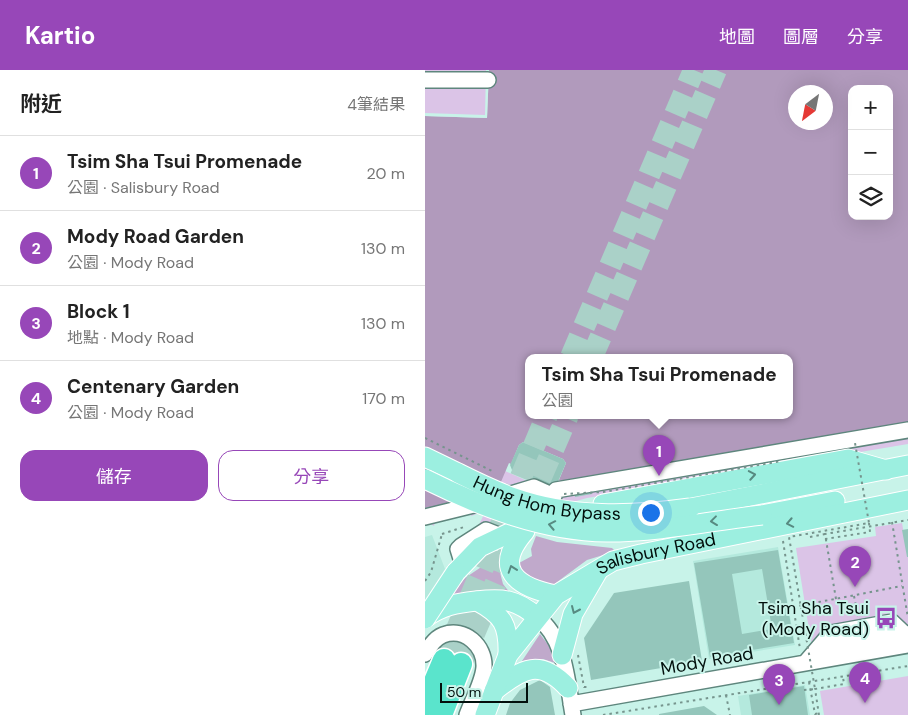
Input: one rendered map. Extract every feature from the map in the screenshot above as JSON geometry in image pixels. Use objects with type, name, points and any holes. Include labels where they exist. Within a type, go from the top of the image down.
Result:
[{"type":"highway","points":[[425,705],[443,660]]},
{"type":"highway","points":[[441,715],[443,660]]},
{"type":"main road","name":"Hung Hom Bypass","points":[[425,458],[502,493],[533,504],[563,510],[601,514],[643,513],[758,496],[852,475],[886,470]]},
{"type":"main road","points":[[603,504],[848,459],[886,470],[908,465]]},
{"type":"main road","name":"Hung Hom Bypass","points":[[425,479],[499,511],[542,523],[581,530],[644,530],[762,515],[851,498],[908,493]]},
{"type":"main road","name":"Salisbury Road","points":[[508,655],[556,595],[613,561],[908,500]]},
{"type":"main road","points":[[425,618],[459,568],[481,547],[501,536],[523,529],[511,551],[509,564],[512,571],[520,582],[528,588],[556,595]]},
{"type":"main road","points":[[570,654],[573,614],[600,568]]},
{"type":"main road","points":[[425,618],[456,602],[500,598],[528,609],[537,617]]},
{"type":"main road","points":[[477,601],[498,614],[505,624],[509,637],[508,655],[485,715]]},
{"type":"main road","points":[[494,691],[515,677],[533,669],[556,675],[571,702]]},
{"type":"street","points":[[425,80],[488,80]]},
{"type":"street","points":[[425,518],[535,487],[554,496],[557,490],[908,430]]},
{"type":"street","points":[[537,617],[547,625],[557,641],[570,654],[571,702]]},
{"type":"street","points":[[443,660],[434,641],[443,634],[458,634],[469,637],[479,645],[484,669],[467,715]]},
{"type":"street","points":[[806,662],[816,641],[906,638]]},
{"type":"street","name":"Mody Road","points":[[571,702],[806,662],[906,638]]},
{"type":"path","points":[[425,438],[492,471]]},
{"type":"path","points":[[825,539],[870,532],[855,443]]},
{"type":"path","points":[[560,494],[603,492],[782,461]]},
{"type":"path","points":[[777,542],[908,520]]},
{"type":"path","points":[[892,522],[908,618],[903,615]]},
{"type":"path","points":[[819,714],[789,536],[869,523]]},
{"type":"path","points":[[425,581],[431,572],[442,534],[465,527]]},
{"type":"path","points":[[825,534],[836,599]]},
{"type":"path","points":[[783,541],[800,649],[816,641]]},
{"type":"path","points":[[793,607],[902,586]]},
{"type":"path","points":[[854,595],[858,618],[866,617]]},
{"type":"path","points":[[570,654],[584,687],[594,686]]},
{"type":"path","points":[[603,715],[908,666]]},
{"type":"path","points":[[804,690],[844,684],[843,677]]},
{"type":"path","points":[[809,682],[815,714],[819,714]]},
{"type":"path","points":[[726,695],[730,715]]},
{"type":"shaded area","points":[[425,70],[489,70],[487,118],[425,116]]},
{"type":"shaded area","points":[[489,70],[908,70],[908,424],[566,483],[559,480],[566,463],[563,459],[523,442],[519,445],[511,464],[509,463],[495,496],[425,508],[425,116],[487,118]]},
{"type":"shaded area","points":[[908,424],[908,444],[587,498],[477,529],[486,510],[480,507],[477,514],[471,516],[470,512],[436,520],[434,526],[425,520],[425,508],[495,496],[505,471],[543,488],[559,480]]},
{"type":"shaded area","points":[[902,523],[908,557],[908,625],[897,617],[825,629],[811,642],[796,548],[876,536],[875,527]]},
{"type":"shaded area","points":[[432,535],[445,569],[425,600],[425,537]]},
{"type":"shaded area","points":[[536,536],[557,542],[612,548],[614,550],[613,552],[587,560],[553,585],[542,587],[524,575],[519,563],[532,556],[531,549]]},
{"type":"shaded area","points":[[778,547],[795,645],[709,659],[693,561]]},
{"type":"shaded area","points":[[496,557],[503,584],[510,593],[450,597],[465,578]]},
{"type":"shaded area","points":[[540,634],[549,646],[555,663],[543,659],[522,661]]},
{"type":"shaded area","points":[[908,676],[908,715],[824,715],[820,691]]},
{"type":"shaded area","points":[[805,685],[810,715],[741,715],[738,696]]},
{"type":"pier","points":[[486,70],[489,70],[487,118],[425,116],[425,113],[485,115]]},
{"type":"building","points":[[523,442],[563,459],[566,463],[557,484],[550,486],[512,470],[510,465],[519,445]]},
{"type":"building","points":[[590,487],[592,494],[575,497],[574,491]]},
{"type":"building","points":[[908,529],[908,557],[907,557],[902,530]]},
{"type":"building","points":[[778,550],[794,643],[710,657],[694,563]],"holes":[[[762,569],[772,629],[742,634],[732,574]]]},
{"type":"building","points":[[689,581],[702,661],[591,680],[584,638],[614,593]]},
{"type":"building","points":[[540,680],[550,687],[555,715],[506,715],[510,703],[520,690]]},
{"type":"building","points":[[804,686],[808,715],[752,715],[749,695]]},
{"type":"building","points":[[704,706],[717,715],[659,715],[659,714]]},
{"type":"tunnel","points":[[572,354],[694,70]]},
{"type":"tunnel","points":[[593,354],[716,70]]},
{"type":"tunnel","points":[[444,660],[545,419]]},
{"type":"tunnel","points":[[527,509],[566,419]]},
{"type":"tunnel","points":[[461,664],[513,543]]},
{"type":"place","name":"Tsim Sha Tsui Promenade","points":[[659,476]]},
{"type":"place","name":"Mody Road Garden","points":[[855,587]]},
{"type":"place","name":"Tsim Sha Tsui (Mody Road)","points":[[886,618]]},
{"type":"place","name":"Centenary Garden","points":[[865,703]]},
{"type":"place","name":"Block 1","points":[[779,705]]}]
